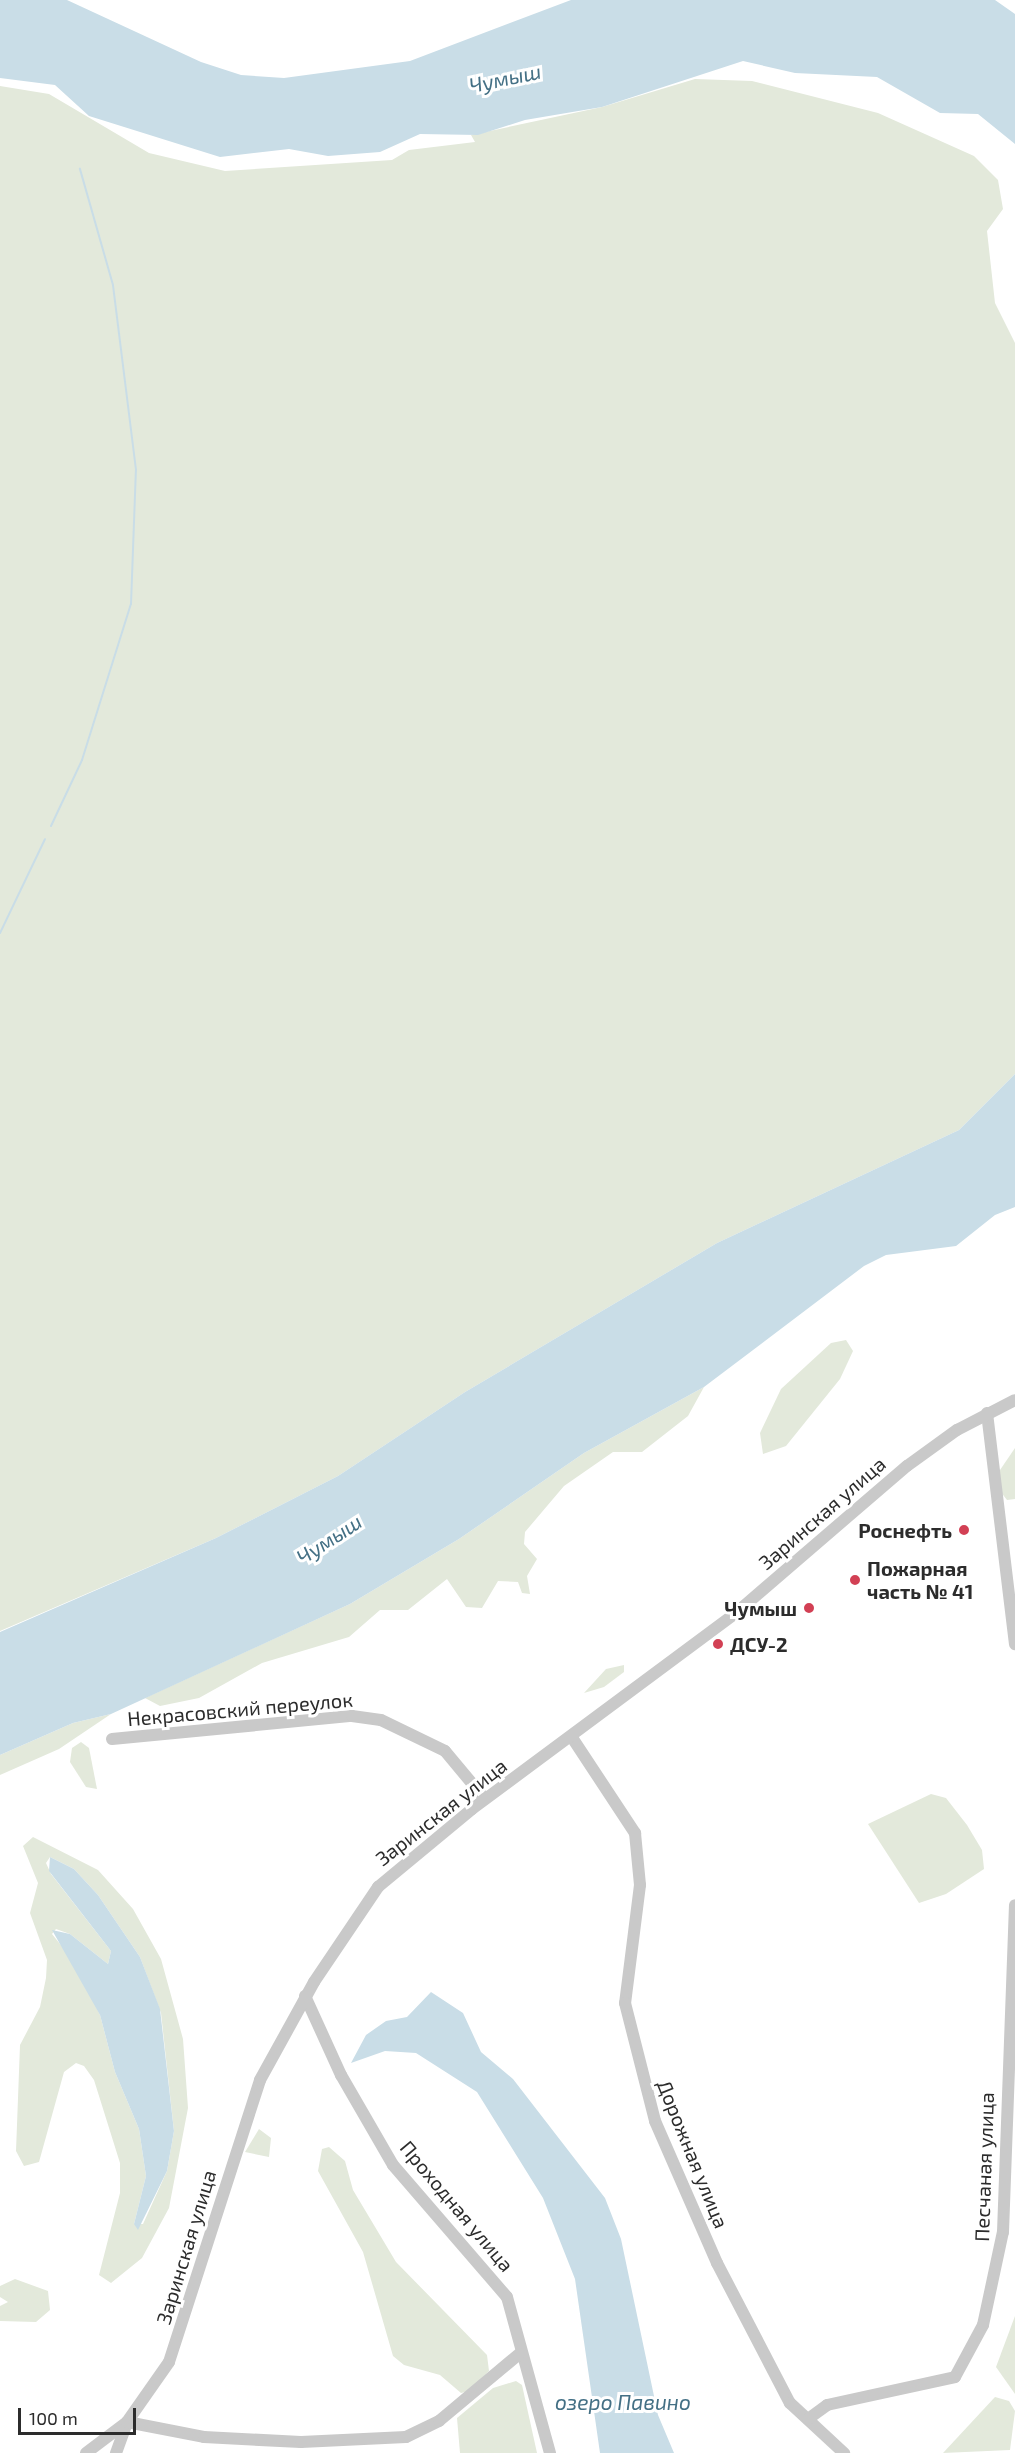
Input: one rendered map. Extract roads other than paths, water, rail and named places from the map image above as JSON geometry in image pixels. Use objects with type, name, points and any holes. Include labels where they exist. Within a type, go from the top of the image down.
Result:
[{"type":"street","name":"Заринская улица","points":[[86,2453],[126,2422],[160,2379],[177,2346],[250,2104],[305,1996],[378,1887],[485,1799],[573,1739],[737,1612],[907,1466],[987,1413],[1015,1400]]},
{"type":"street","points":[[987,1413],[1015,1637]]},
{"type":"street","name":"Некрасовский переулок","points":[[112,1739],[297,1720],[381,1720],[445,1750],[485,1799]]},
{"type":"street","name":"Дорожная улица","points":[[573,1739],[635,1833],[640,1884],[625,2003],[655,2121],[758,2342],[790,2403],[844,2453]]},
{"type":"street","name":"Песчаная улица","points":[[808,2419],[827,2405],[958,2373],[993,2293],[1003,2232],[1010,2158],[1015,1905]]},
{"type":"street","name":"Проходная улица","points":[[305,1996],[341,2075],[393,2165],[507,2297],[518,2327],[519,2354],[550,2453]]},
{"type":"street","points":[[116,2453],[126,2422],[204,2437],[301,2442],[395,2439],[440,2421],[519,2354]]},
{"type":"water","points":[[0,0],[67,0],[201,62],[241,75],[284,78],[410,61],[571,0],[995,0],[1015,14],[1015,144],[978,114],[940,113],[877,77],[795,73],[743,61],[602,107],[525,120],[478,135],[420,134],[380,152],[328,156],[289,149],[220,157],[89,116],[55,85],[0,78]]},
{"type":"water","points":[[1015,1074],[1015,1207],[995,1215],[956,1246],[886,1255],[864,1266],[704,1387],[584,1453],[459,1539],[350,1604],[111,1714],[73,1723],[0,1755],[0,1632],[216,1538],[338,1476],[465,1392],[717,1243],[959,1130]]},
{"type":"water","points":[[50,1857],[74,1869],[98,1895],[140,1957],[160,2009],[174,2131],[167,2171],[138,2230],[134,2224],[146,2176],[139,2129],[115,2072],[100,2015],[52,1930],[70,1934],[108,1964],[111,1951],[49,1871]]},
{"type":"water","name":"озеро Павино","points":[[431,1992],[463,2013],[481,2052],[513,2079],[605,2198],[621,2239],[658,2415],[674,2453],[600,2453],[575,2279],[543,2198],[477,2092],[416,2053],[385,2051],[351,2063],[366,2035],[386,2021],[407,2017]]},
{"type":"waterway","points":[[51,826],[82,760],[131,604],[136,470],[113,285],[80,169]]},
{"type":"waterway","points":[[0,933],[45,839]]},
{"type":"place","name":"Роснефть","points":[[964,1530]]},
{"type":"place","name":"Пожарная часть № 41","points":[[855,1580]]},
{"type":"place","name":"Чумыш","points":[[809,1608]]},
{"type":"place","name":"ДСУ-2","points":[[718,1644]]}]
